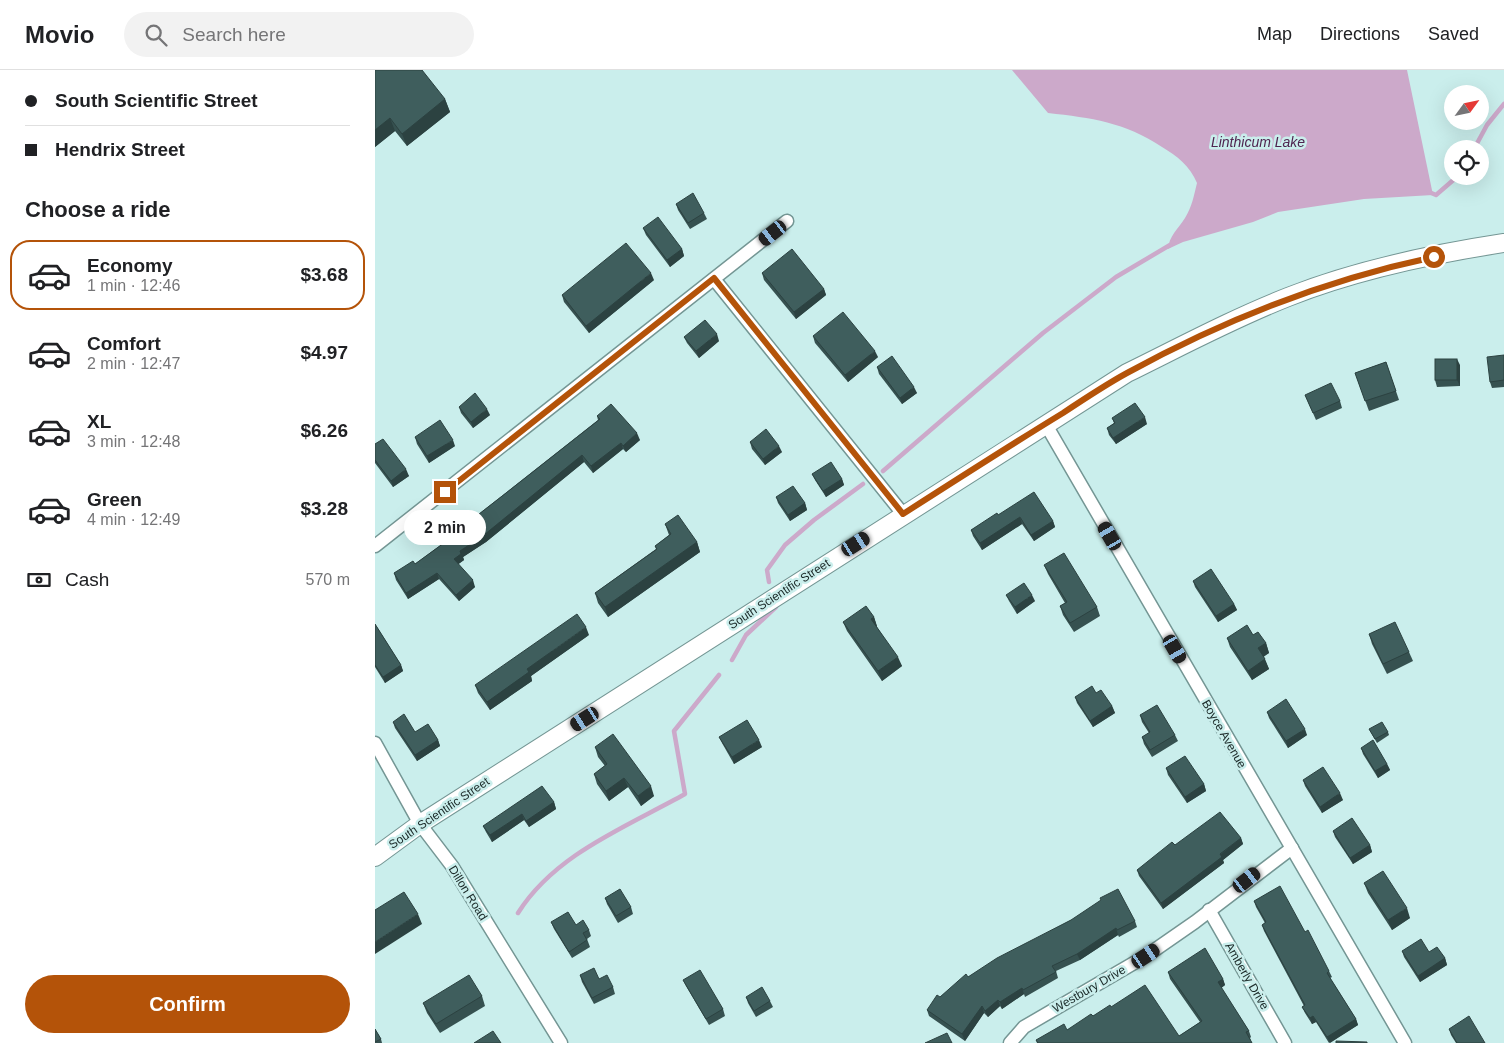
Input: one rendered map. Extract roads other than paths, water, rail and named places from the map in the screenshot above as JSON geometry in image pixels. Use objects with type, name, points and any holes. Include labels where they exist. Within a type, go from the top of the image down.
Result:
[{"type":"street","points":[[375,546],[787,221]]},
{"type":"street","name":"South Scientific Street","points":[[375,857],[420,824],[1045,423],[1127,373],[1208,333],[1288,297],[1385,267],[1504,243]]},
{"type":"street","points":[[714,278],[903,514]]},
{"type":"street","name":"Boyce Avenue","points":[[1045,423],[1405,1043]]},
{"type":"street","name":"Dillon Road","points":[[375,743],[420,824],[452,866],[561,1043]]},
{"type":"street","name":"Westbury Drive","points":[[1010,1043],[1024,1027],[1146,956],[1195,922],[1292,848]]},
{"type":"street","name":"Amberly Drive","points":[[1209,910],[1285,1043]]},
{"type":"water","name":"Linthicum Lake","points":[[1012,70],[1407,70],[1433,195],[1364,199],[1278,212],[1253,222],[1183,242],[1168,249],[1172,236],[1185,218],[1193,201],[1197,183],[1187,167],[1162,147],[1134,132],[1107,122],[1048,113]]},
{"type":"waterway","points":[[1479,140],[1487,125],[1504,104]]},
{"type":"waterway","points":[[1429,192],[1436,195],[1448,185]]},
{"type":"waterway","points":[[883,471],[1043,333],[1116,277],[1170,245]]},
{"type":"waterway","points":[[769,582],[767,570],[785,545],[814,520],[863,484]]},
{"type":"waterway","points":[[732,660],[746,635],[776,607]]},
{"type":"waterway","points":[[518,913],[533,892],[551,874],[572,858],[593,844],[685,794],[674,731],[719,675]]}]
